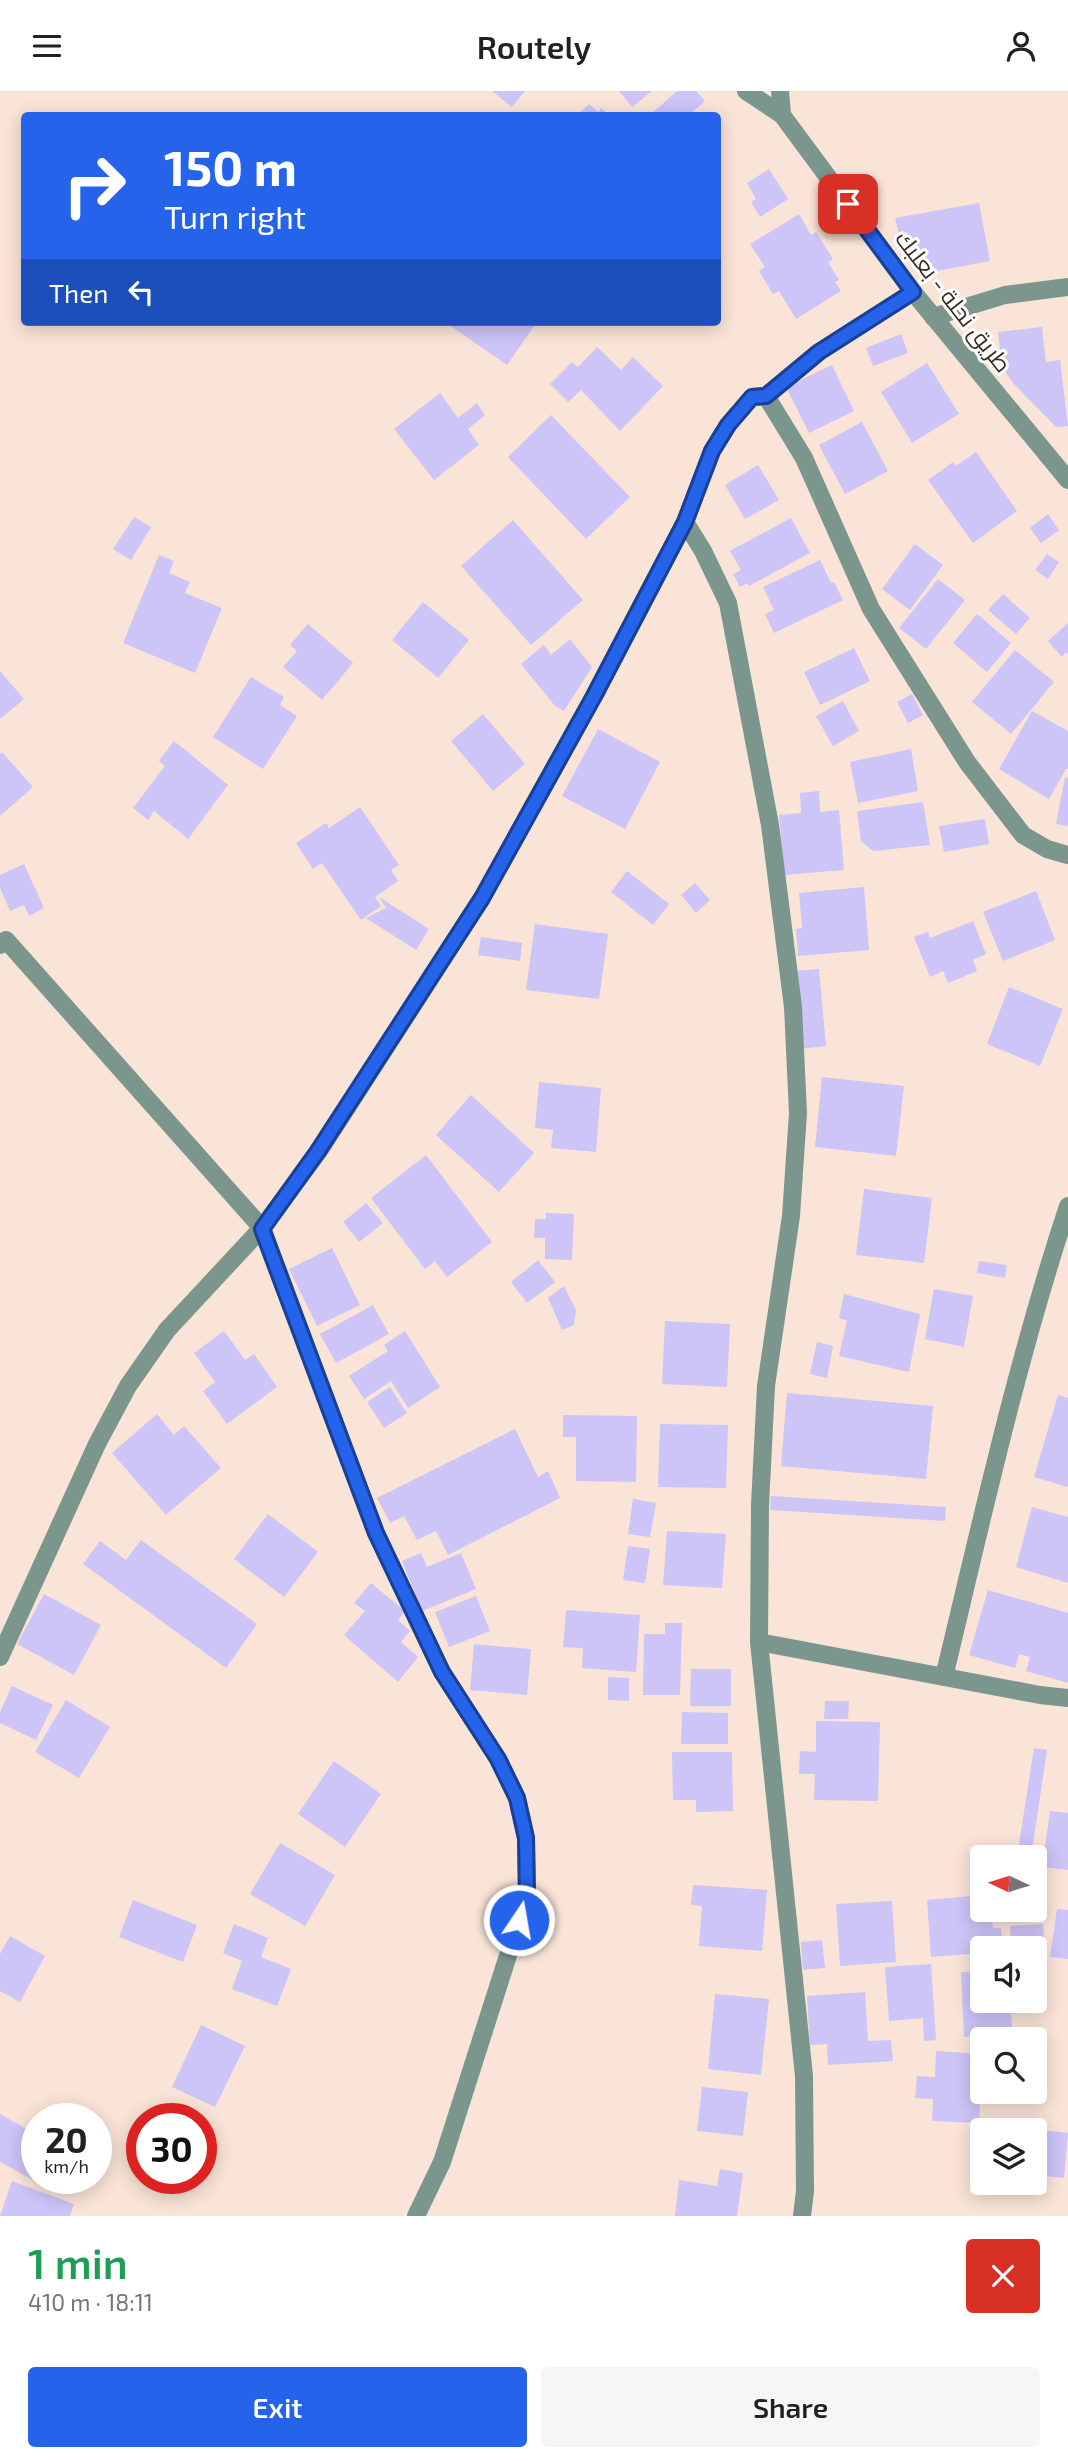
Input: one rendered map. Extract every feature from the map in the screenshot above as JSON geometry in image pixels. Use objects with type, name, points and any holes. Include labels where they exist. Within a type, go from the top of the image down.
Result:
[{"type":"street","name":"طريق نحلة - بعلبك","points":[[746,91],[782,115],[913,292],[1068,480]]},
{"type":"street","points":[[780,91],[782,115]]},
{"type":"street","points":[[933,317],[1005,295],[1068,287]]},
{"type":"street","points":[[0,1657],[97,1444],[128,1386],[167,1330],[262,1229],[318,1151],[482,898],[587,708],[685,522],[712,451],[728,425],[752,397],[766,396],[819,352],[913,292]]},
{"type":"street","points":[[766,396],[804,458],[871,610],[967,762],[1023,835],[1047,849],[1068,855]]},
{"type":"street","points":[[685,522],[703,551],[728,603],[770,825],[793,1007],[798,1113],[790,1216],[766,1386],[760,1506],[759,1642],[804,2076],[805,2191],[802,2216]]},
{"type":"street","points":[[0,945],[6,940],[262,1229],[376,1533],[442,1672],[498,1759],[517,1798],[526,1838],[527,1896],[442,2162],[416,2216]]},
{"type":"street","points":[[944,1677],[988,1490],[1038,1297],[1068,1206]]},
{"type":"street","points":[[759,1642],[1068,1698]]},
{"type":"building","points":[[492,91],[525,91],[512,107]]},
{"type":"building","points":[[619,91],[652,91],[632,107]]},
{"type":"building","points":[[677,91],[696,91],[705,101],[692,112],[653,112]]},
{"type":"building","points":[[589,104],[598,112],[580,112]]},
{"type":"building","points":[[769,169],[788,199],[760,217],[751,202],[756,199],[747,183]]},
{"type":"building","points":[[979,203],[990,261],[926,273],[922,253],[911,255],[907,232],[899,234],[895,218]]},
{"type":"building","points":[[799,214],[811,235],[816,232],[833,259],[828,262],[839,280],[835,282],[841,291],[796,319],[779,291],[773,294],[759,271],[765,267],[750,244]]},
{"type":"building","points":[[451,326],[534,326],[507,365]]},
{"type":"building","points":[[1042,327],[1046,362],[1060,360],[1068,426],[1056,427],[1013,383],[1002,367],[998,332]]},
{"type":"building","points":[[901,334],[908,353],[873,366],[866,348]]},
{"type":"building","points":[[597,347],[621,370],[633,357],[663,386],[620,431],[581,390],[568,402],[550,384],[572,362],[578,367]]},
{"type":"building","points":[[927,363],[959,414],[912,443],[881,392]]},
{"type":"building","points":[[832,365],[854,411],[809,433],[786,387]]},
{"type":"building","points":[[440,393],[458,418],[477,403],[485,415],[468,429],[479,445],[434,480],[394,429]]},
{"type":"building","points":[[551,415],[630,497],[586,539],[508,457]]},
{"type":"building","points":[[862,422],[888,471],[845,494],[819,445]]},
{"type":"building","points":[[976,452],[1017,511],[973,543],[928,480],[953,462],[956,466]]},
{"type":"building","points":[[758,465],[779,500],[745,519],[725,485]]},
{"type":"building","points":[[1048,514],[1059,530],[1041,543],[1030,528]]},
{"type":"building","points":[[134,517],[151,527],[131,560],[113,549]]},
{"type":"building","points":[[791,518],[810,553],[749,586],[747,583],[740,587],[733,574],[741,570],[730,551]]},
{"type":"building","points":[[513,520],[583,600],[531,645],[461,566]]},
{"type":"building","points":[[915,544],[943,565],[910,610],[882,589]]},
{"type":"building","points":[[1047,554],[1059,562],[1048,579],[1035,570]]},
{"type":"building","points":[[159,555],[174,561],[169,573],[190,582],[185,593],[222,608],[195,673],[123,643]]},
{"type":"building","points":[[820,560],[843,600],[774,633],[765,614],[774,610],[763,587]]},
{"type":"building","points":[[938,579],[965,600],[926,649],[899,628]]},
{"type":"building","points":[[1003,594],[1030,618],[1016,634],[988,610]]},
{"type":"building","points":[[423,602],[469,640],[438,678],[392,640]]},
{"type":"building","points":[[977,614],[1011,643],[987,672],[953,643]]},
{"type":"building","points":[[1068,623],[1068,654],[1066,652],[1062,657],[1048,641]]},
{"type":"building","points":[[308,624],[353,663],[322,700],[283,667],[297,651],[290,645]]},
{"type":"building","points":[[570,639],[592,667],[564,711],[555,706],[521,664],[544,645],[551,655]]},
{"type":"building","points":[[854,648],[870,681],[820,705],[804,672]]},
{"type":"building","points":[[1015,650],[1054,682],[1011,734],[972,702]]},
{"type":"building","points":[[0,671],[24,699],[0,719]]},
{"type":"building","points":[[251,677],[284,697],[280,705],[297,716],[263,769],[213,737]]},
{"type":"building","points":[[912,694],[923,715],[908,723],[897,702]]},
{"type":"building","points":[[843,701],[859,731],[833,746],[816,716]]},
{"type":"building","points":[[1032,711],[1068,731],[1068,769],[1049,799],[999,769]]},
{"type":"building","points":[[483,714],[525,764],[493,791],[451,741]]},
{"type":"building","points":[[598,729],[660,762],[625,829],[562,796]]},
{"type":"building","points":[[174,741],[228,785],[188,839],[154,811],[148,820],[133,808],[165,766],[159,761]]},
{"type":"building","points":[[911,749],[918,791],[858,803],[850,762]]},
{"type":"building","points":[[2,752],[33,787],[0,816],[0,754]]},
{"type":"building","points":[[1065,777],[1068,778],[1068,826],[1056,824]]},
{"type":"building","points":[[819,791],[820,812],[839,810],[844,870],[784,875],[779,815],[801,813],[800,793]]},
{"type":"building","points":[[923,802],[930,845],[873,851],[861,841],[857,811]]},
{"type":"building","points":[[360,807],[399,865],[391,870],[398,881],[375,897],[381,906],[361,920],[322,863],[313,869],[296,843],[326,823],[329,828]]},
{"type":"building","points":[[985,819],[989,844],[944,852],[939,826]]},
{"type":"building","points":[[24,864],[44,908],[29,916],[24,905],[10,911],[0,888],[0,875]]},
{"type":"building","points":[[627,871],[669,904],[653,925],[611,892]]},
{"type":"building","points":[[695,883],[710,900],[696,913],[681,895]]},
{"type":"building","points":[[864,887],[869,950],[798,956],[796,929],[802,928],[799,893]]},
{"type":"building","points":[[1036,891],[1055,940],[1003,961],[983,912]]},
{"type":"building","points":[[379,897],[429,929],[416,950],[366,918],[386,908]]},
{"type":"building","points":[[973,921],[986,954],[973,960],[977,971],[948,983],[943,971],[930,977],[914,937],[928,932],[930,938]]},
{"type":"building","points":[[535,924],[608,934],[599,999],[526,990]]},
{"type":"building","points":[[481,937],[522,943],[520,961],[478,955]]},
{"type":"building","points":[[819,969],[826,1046],[800,1049],[794,971]]},
{"type":"building","points":[[1009,987],[1063,1009],[1040,1066],[987,1044]]},
{"type":"building","points":[[822,1077],[904,1086],[896,1156],[815,1147]]},
{"type":"building","points":[[539,1082],[601,1088],[596,1152],[551,1148],[553,1130],[535,1128]]},
{"type":"building","points":[[471,1095],[534,1153],[499,1192],[436,1135]]},
{"type":"building","points":[[426,1155],[492,1242],[447,1277],[435,1261],[425,1269],[371,1198]]},
{"type":"building","points":[[864,1189],[932,1198],[924,1263],[856,1255]]},
{"type":"building","points":[[366,1203],[383,1223],[359,1242],[343,1222]]},
{"type":"building","points":[[546,1213],[574,1214],[572,1260],[545,1259],[545,1238],[534,1238],[535,1219],[546,1219]]},
{"type":"building","points":[[332,1248],[360,1305],[317,1326],[289,1269]]},
{"type":"building","points":[[538,1260],[555,1282],[527,1303],[511,1282]]},
{"type":"building","points":[[979,1261],[1007,1265],[1005,1278],[977,1273]]},
{"type":"building","points":[[564,1286],[576,1310],[574,1325],[562,1330],[548,1298]]},
{"type":"building","points":[[934,1289],[973,1296],[964,1347],[925,1339]]},
{"type":"building","points":[[844,1294],[920,1314],[909,1372],[839,1356],[847,1321],[839,1318]]},
{"type":"building","points":[[373,1305],[389,1334],[336,1363],[320,1334]]},
{"type":"building","points":[[665,1321],[730,1324],[727,1387],[662,1384]]},
{"type":"building","points":[[224,1331],[245,1360],[254,1354],[277,1387],[227,1424],[203,1391],[215,1382],[194,1353]]},
{"type":"building","points":[[405,1331],[440,1387],[408,1408],[391,1381],[364,1399],[349,1376],[388,1351],[384,1345]]},
{"type":"building","points":[[817,1342],[833,1346],[827,1378],[810,1374]]},
{"type":"building","points":[[390,1387],[407,1413],[384,1428],[367,1402]]},
{"type":"building","points":[[787,1393],[933,1406],[926,1479],[781,1466]]},
{"type":"building","points":[[1058,1395],[1068,1398],[1068,1487],[1034,1477]]},
{"type":"building","points":[[157,1414],[174,1435],[184,1426],[221,1468],[166,1515],[112,1453]]},
{"type":"building","points":[[563,1415],[637,1416],[636,1482],[576,1481],[576,1437],[563,1437]]},
{"type":"building","points":[[660,1424],[728,1425],[726,1488],[658,1487]]},
{"type":"building","points":[[515,1429],[538,1477],[548,1471],[560,1498],[448,1555],[436,1531],[417,1540],[404,1516],[390,1523],[377,1498]]},
{"type":"building","points":[[771,1496],[946,1507],[945,1521],[770,1510]]},
{"type":"building","points":[[633,1499],[656,1503],[650,1537],[628,1534]]},
{"type":"building","points":[[1032,1507],[1068,1517],[1068,1583],[1016,1567]]},
{"type":"building","points":[[268,1514],[318,1552],[284,1597],[234,1559]]},
{"type":"building","points":[[667,1531],[726,1534],[722,1588],[663,1585]]},
{"type":"building","points":[[141,1540],[257,1624],[226,1668],[83,1564],[100,1541],[126,1560]]},
{"type":"building","points":[[628,1546],[650,1549],[645,1583],[623,1580]]},
{"type":"building","points":[[421,1553],[427,1567],[461,1553],[476,1589],[422,1611],[402,1561]]},
{"type":"building","points":[[371,1583],[405,1611],[398,1620],[410,1631],[401,1642],[418,1657],[398,1682],[344,1635],[365,1611],[354,1603]]},
{"type":"building","points":[[988,1590],[1068,1613],[1068,1683],[1026,1671],[1030,1657],[1019,1654],[1015,1668],[969,1655]]},
{"type":"building","points":[[44,1594],[101,1625],[74,1675],[17,1644]]},
{"type":"building","points":[[476,1596],[490,1631],[449,1647],[435,1612]]},
{"type":"building","points":[[566,1610],[640,1615],[636,1672],[582,1668],[583,1648],[563,1647]]},
{"type":"building","points":[[665,1623],[682,1623],[680,1695],[643,1695],[644,1634],[665,1634]]},
{"type":"building","points":[[474,1644],[531,1649],[527,1695],[470,1690]]},
{"type":"building","points":[[691,1669],[731,1669],[731,1706],[690,1706]]},
{"type":"building","points":[[608,1677],[629,1678],[629,1701],[608,1700]]},
{"type":"building","points":[[12,1686],[53,1705],[36,1740],[0,1723],[0,1712]]},
{"type":"building","points":[[66,1700],[110,1727],[79,1778],[35,1752]]},
{"type":"building","points":[[825,1701],[849,1701],[848,1719],[824,1719]]},
{"type":"building","points":[[682,1712],[728,1713],[728,1744],[681,1744]]},
{"type":"building","points":[[816,1721],[880,1722],[878,1801],[814,1800],[815,1774],[799,1774],[800,1751],[816,1752]]},
{"type":"building","points":[[1034,1748],[1047,1750],[1033,1845],[1019,1845]]},
{"type":"building","points":[[672,1752],[732,1752],[733,1811],[696,1812],[696,1800],[673,1800]]},
{"type":"building","points":[[334,1761],[381,1794],[345,1847],[298,1814]]},
{"type":"building","points":[[1050,1811],[1068,1813],[1068,1870],[1047,1868],[1045,1845]]},
{"type":"building","points":[[280,1843],[335,1875],[305,1926],[250,1894]]},
{"type":"building","points":[[693,1885],[767,1890],[762,1951],[699,1946],[702,1906],[691,1905]]},
{"type":"building","points":[[970,1896],[970,1922],[992,1922],[993,1928],[1001,1928],[1002,1936],[970,1936],[970,1954],[931,1957],[927,1900]]},
{"type":"building","points":[[133,1900],[197,1925],[183,1962],[119,1937]]},
{"type":"building","points":[[892,1901],[896,1962],[840,1966],[836,1904]]},
{"type":"building","points":[[1057,1909],[1068,1910],[1068,1959],[1050,1957]]},
{"type":"building","points":[[234,1924],[268,1938],[261,1957],[291,1969],[277,2006],[232,1989],[242,1961],[223,1953]]},
{"type":"building","points":[[1043,1924],[1044,1936],[1010,1936],[1010,1926]]},
{"type":"building","points":[[10,1936],[45,1956],[20,2002],[0,1991],[0,1954]]},
{"type":"building","points":[[822,1940],[825,1968],[803,1970],[801,1942]]},
{"type":"building","points":[[931,1964],[936,2040],[924,2041],[923,2018],[889,2021],[885,1967]]},
{"type":"building","points":[[961,1972],[970,1972],[970,2013],[1011,2013],[1012,2027],[970,2027],[970,2037],[964,2037]]},
{"type":"building","points":[[865,1992],[868,2041],[891,2040],[893,2061],[828,2065],[827,2044],[810,2045],[807,1996]]},
{"type":"building","points":[[715,1994],[769,1999],[761,2075],[708,2069]]},
{"type":"building","points":[[201,2025],[245,2046],[217,2103],[206,2103],[172,2087]]},
{"type":"building","points":[[936,2051],[970,2053],[970,2104],[980,2104],[979,2118],[970,2118],[970,2123],[932,2121],[933,2099],[915,2098],[917,2076],[935,2077]]},
{"type":"building","points":[[702,2087],[748,2092],[743,2136],[697,2131]]},
{"type":"building","points":[[0,2114],[21,2126],[21,2173],[0,2162]]},
{"type":"building","points":[[1047,2131],[1068,2133],[1064,2178],[1047,2176]]},
{"type":"building","points":[[720,2169],[743,2173],[737,2216],[675,2216],[679,2180],[717,2186]]},
{"type":"building","points":[[12,2181],[21,2184],[21,2194],[47,2194],[74,2204],[70,2216],[0,2216]]},
{"type":"route","points":[[519,1920],[527,1896],[526,1838],[517,1798],[498,1759],[442,1672],[376,1533],[262,1229],[318,1151],[482,898],[594,696],[685,522],[712,451],[728,425],[752,397],[766,396],[819,352],[913,292],[848,204]]}]
